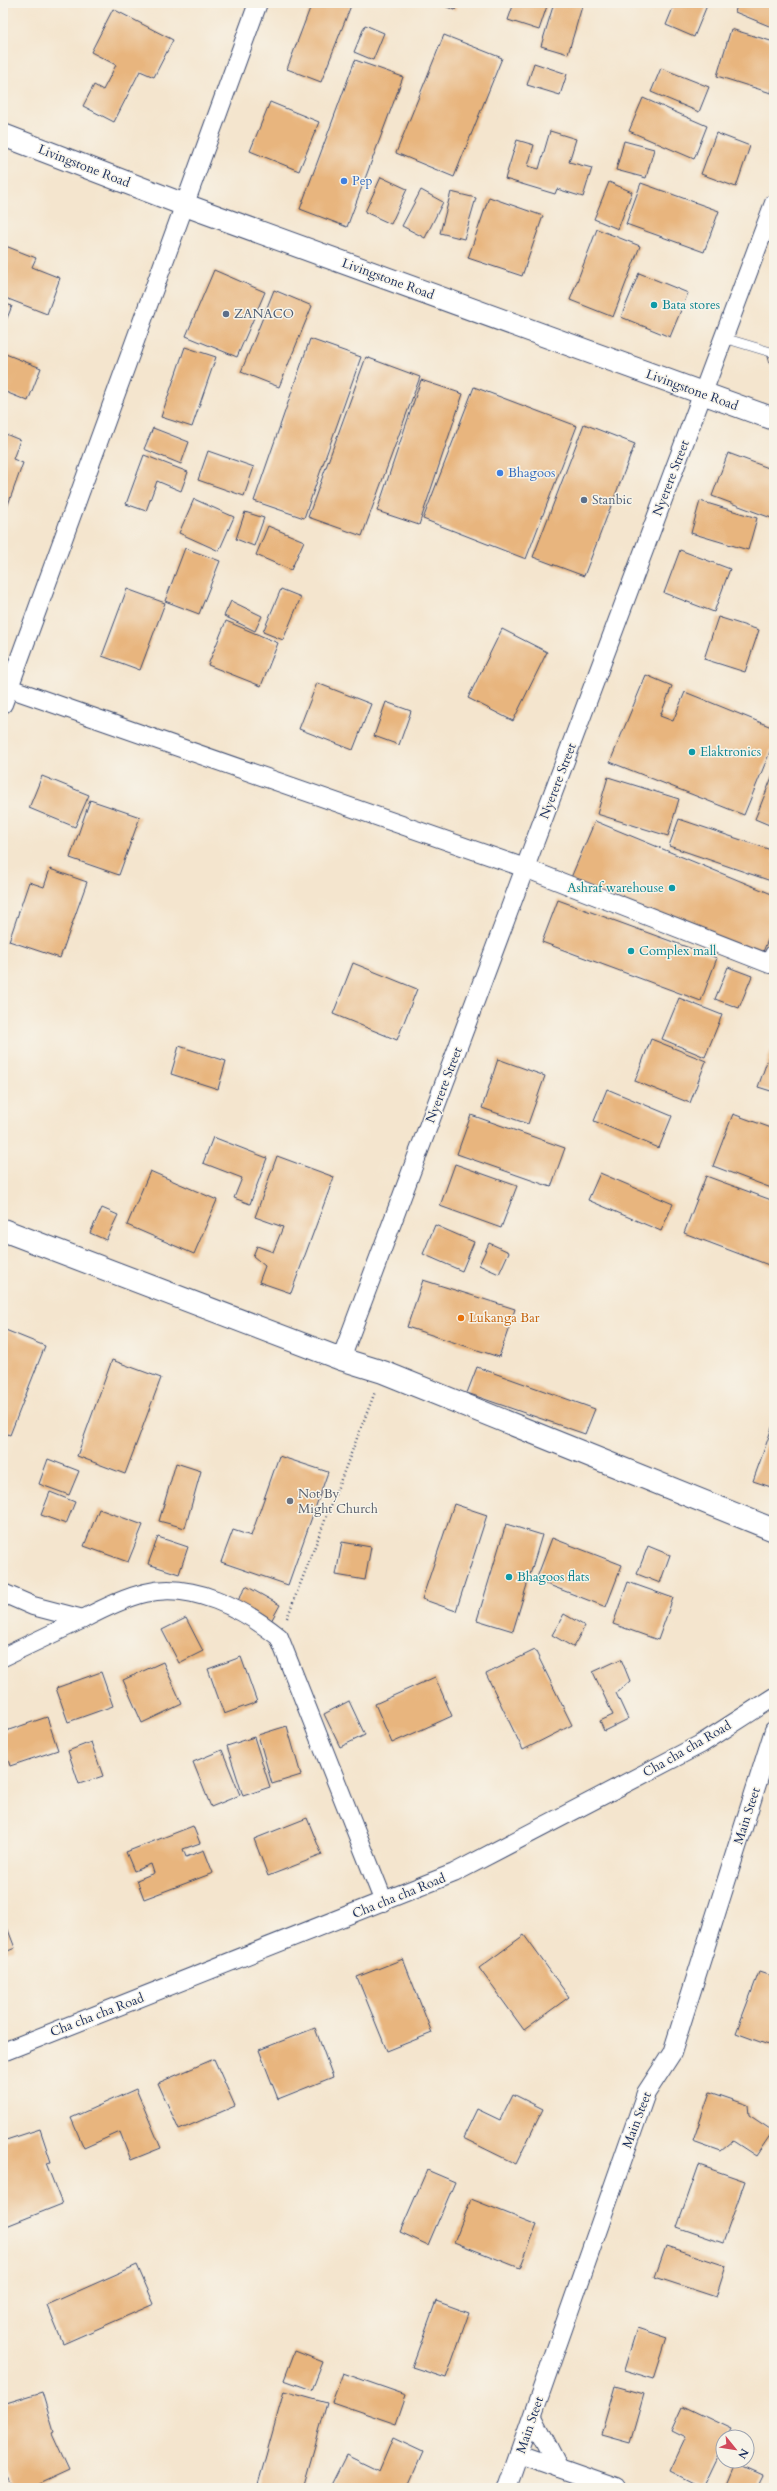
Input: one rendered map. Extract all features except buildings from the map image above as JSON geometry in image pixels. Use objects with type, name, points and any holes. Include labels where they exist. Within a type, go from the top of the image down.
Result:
[{"type":"main road","name":"Livingstone Road","points":[[3,135],[186,205],[774,420]]},
{"type":"main road","points":[[3,1230],[341,1359],[383,1372],[774,1530]]},
{"type":"street","points":[[258,3],[186,205],[6,696],[525,868],[773,961]]},
{"type":"street","name":"Nyerere Street","points":[[341,1359],[774,203]]},
{"type":"street","points":[[3,1657],[144,1592],[171,1590],[198,1594],[262,1623],[279,1638],[384,1902]]},
{"type":"street","points":[[3,1593],[33,1606],[83,1619]]},
{"type":"street","name":"Cha cha cha Road","points":[[3,2052],[454,1873],[701,1744],[774,1698]]},
{"type":"street","name":"Main Steet","points":[[508,2488],[646,2093],[672,2053],[774,1730]]},
{"type":"street","points":[[533,2417],[560,2468]]},
{"type":"street","points":[[519,2454],[616,2488]]},
{"type":"lane","points":[[724,338],[774,353]]},
{"type":"path","points":[[279,1638],[383,1372]]},
{"type":"place","name":"Pep","points":[[344,181]]},
{"type":"place","name":"Bata stores","points":[[654,305]]},
{"type":"place","name":"ZANACO","points":[[226,314]]},
{"type":"place","name":"Bhagoos","points":[[500,473]]},
{"type":"place","name":"Stanbic","points":[[584,500]]},
{"type":"place","name":"Elaktronics","points":[[692,752]]},
{"type":"place","name":"Ashraf warehouse","points":[[672,888]]},
{"type":"place","name":"Complex mall","points":[[631,951]]},
{"type":"place","name":"Lukanga Bar","points":[[461,1318]]},
{"type":"place","name":"Not By Might Church","points":[[290,1501]]},
{"type":"place","name":"Bhagoos flats","points":[[509,1577]]}]
